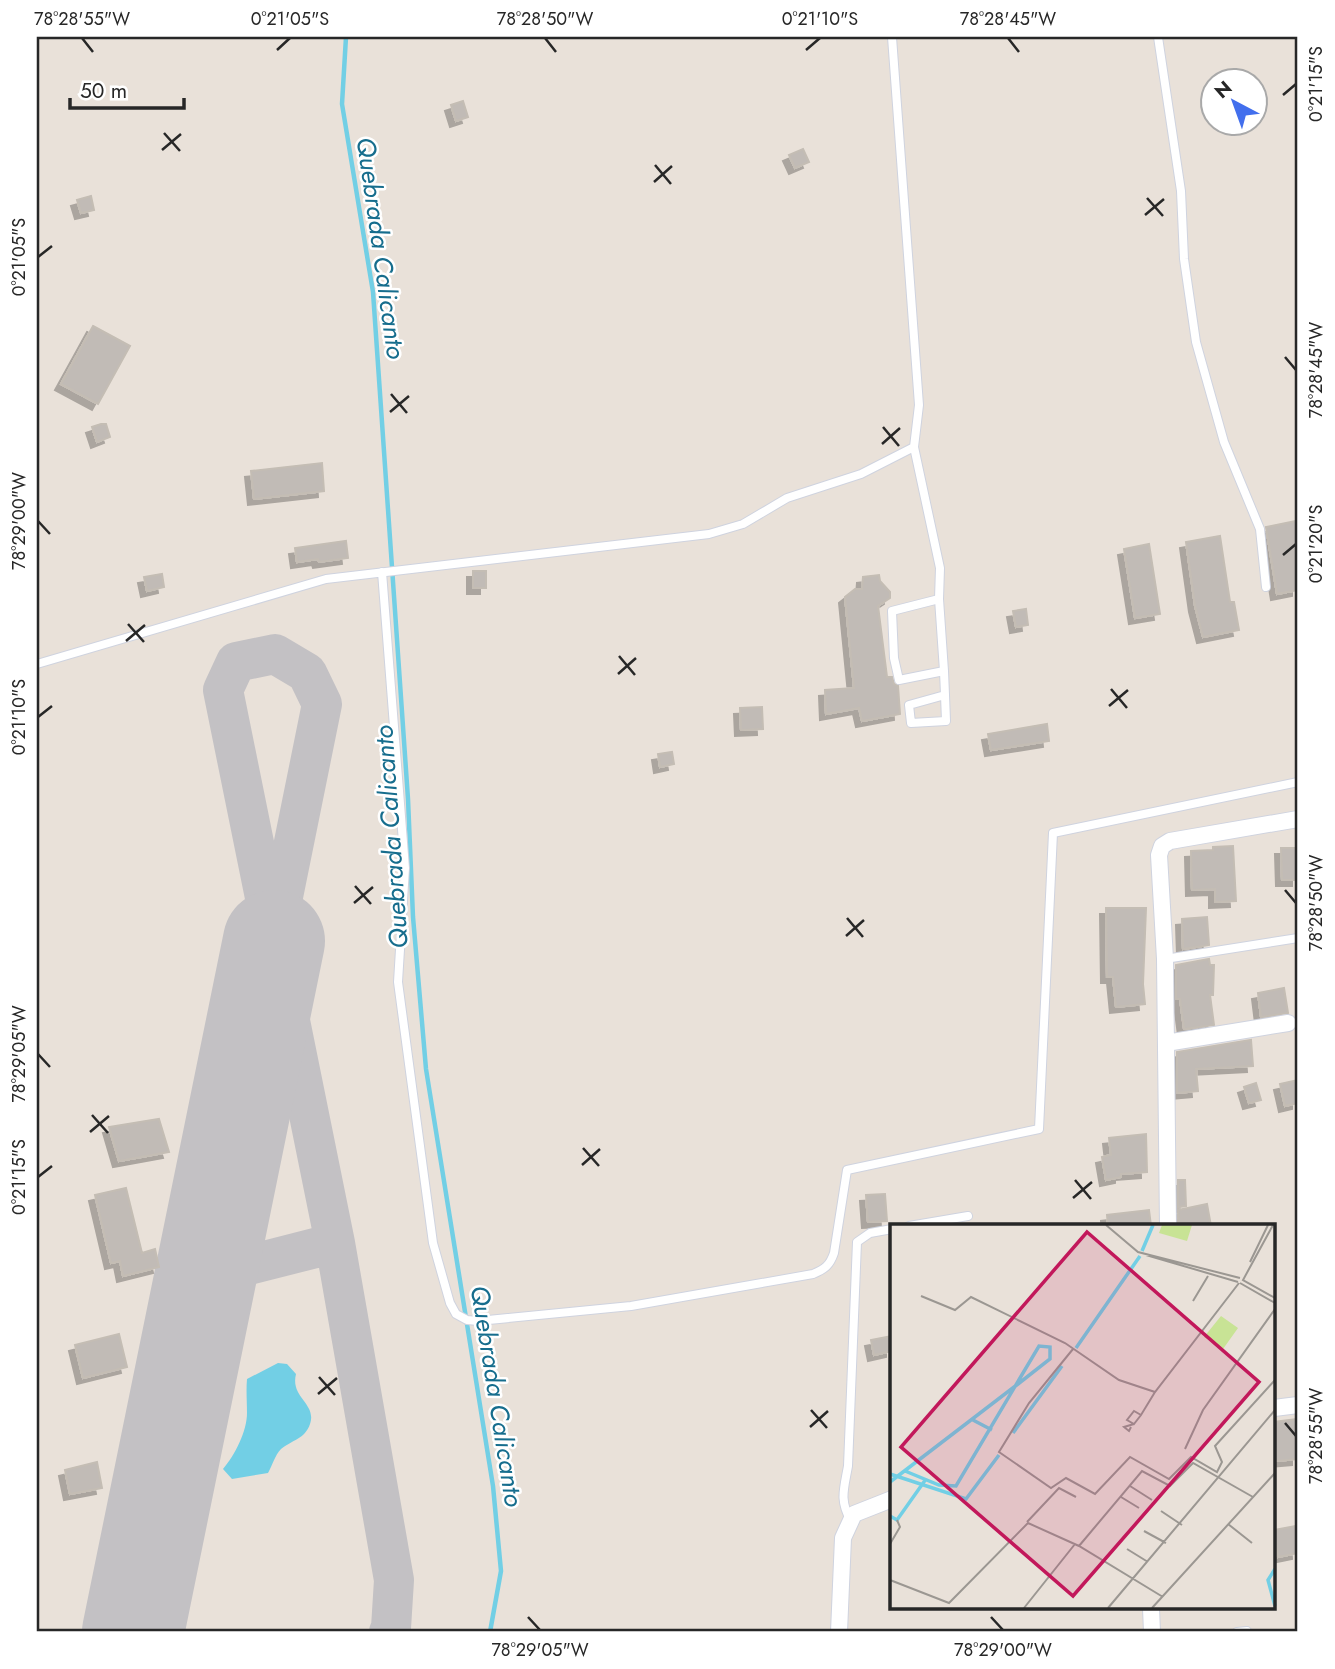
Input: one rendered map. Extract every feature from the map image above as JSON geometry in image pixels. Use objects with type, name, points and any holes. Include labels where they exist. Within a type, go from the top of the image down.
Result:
[{"type":"street","points":[[1168,1224],[1165,959],[1158,855],[1162,846],[1170,841],[1298,818]]},
{"type":"street","points":[[1166,1043],[1288,1023]]},
{"type":"street","points":[[1276,1408],[1298,1405]]},
{"type":"street","points":[[839,1632],[843,1538],[854,1514],[890,1500]]},
{"type":"street","points":[[1151,1610],[1152,1632]]},
{"type":"lane","points":[[892,37],[919,405],[914,447],[940,568],[939,599],[944,671],[945,695],[946,721],[911,723],[909,705],[945,695]]},
{"type":"lane","points":[[1158,37],[1181,191],[1184,259],[1196,342],[1224,442],[1259,529],[1266,587]]},
{"type":"lane","points":[[37,664],[326,579],[709,534],[743,524],[787,498],[860,474],[914,447]]},
{"type":"lane","points":[[383,571],[405,867],[398,982],[433,1243],[450,1303],[456,1314],[467,1320],[631,1306],[813,1274],[831,1264],[847,1170],[1039,1129],[1053,833],[1298,782]]},
{"type":"lane","points":[[939,599],[892,611],[894,649],[899,680],[944,671]]},
{"type":"lane","points":[[1165,959],[1298,939]]},
{"type":"lane","points":[[921,1224],[968,1216]]},
{"type":"lane","points":[[851,1521],[843,1507],[842,1499],[848,1466],[857,1242],[870,1233],[890,1229]]},
{"type":"lane","points":[[1237,1632],[1247,1630]]},
{"type":"water","points":[[278,1363],[287,1364],[296,1374],[297,1389],[310,1411],[310,1424],[302,1436],[279,1451],[268,1473],[232,1479],[223,1469],[243,1435],[247,1413],[247,1379]]},
{"type":"building","points":[[463,101],[468,117],[456,121],[451,105]]},
{"type":"building","points":[[803,149],[809,162],[795,168],[789,155]]},
{"type":"building","points":[[91,196],[94,210],[81,213],[77,200]]},
{"type":"building","points":[[93,326],[130,346],[98,404],[61,384]]},
{"type":"building","points":[[106,424],[110,437],[97,442],[92,427]]},
{"type":"building","points":[[322,463],[324,491],[254,499],[251,471]]},
{"type":"building","points":[[1296,521],[1298,590],[1277,594],[1266,527]]},
{"type":"building","points":[[1220,536],[1230,602],[1234,602],[1239,630],[1203,637],[1195,606],[1186,542]]},
{"type":"building","points":[[346,541],[348,558],[297,562],[295,548]]},
{"type":"building","points":[[1149,544],[1160,614],[1135,618],[1124,549]]},
{"type":"building","points":[[473,571],[486,571],[486,588],[473,588]]},
{"type":"building","points":[[162,574],[164,587],[147,591],[144,577]]},
{"type":"building","points":[[879,575],[880,581],[890,592],[890,598],[878,606],[887,677],[892,677],[894,684],[898,686],[900,714],[862,721],[859,708],[826,714],[825,690],[854,688],[845,597],[855,589],[862,589],[863,577]]},
{"type":"building","points":[[1026,609],[1028,625],[1016,627],[1013,611]]},
{"type":"building","points":[[762,707],[763,729],[741,730],[740,708]]},
{"type":"building","points":[[1047,724],[1049,741],[991,750],[988,734]]},
{"type":"building","points":[[672,752],[674,764],[660,767],[658,754]]},
{"type":"building","points":[[1233,846],[1236,901],[1215,902],[1215,889],[1192,890],[1191,851]]},
{"type":"building","points":[[1281,848],[1298,848],[1298,880],[1282,880]]},
{"type":"building","points":[[1106,908],[1146,908],[1143,984],[1145,1004],[1116,1007],[1113,977],[1107,977]]},
{"type":"building","points":[[1207,917],[1209,945],[1183,949],[1182,919]]},
{"type":"building","points":[[1209,959],[1210,965],[1214,965],[1213,995],[1210,995],[1214,1025],[1184,1029],[1180,999],[1176,999],[1176,965]]},
{"type":"building","points":[[1284,988],[1288,1013],[1261,1017],[1258,993]]},
{"type":"building","points":[[1251,1040],[1253,1066],[1196,1069],[1198,1091],[1177,1093],[1177,1052]]},
{"type":"building","points":[[1298,1080],[1298,1103],[1285,1106],[1280,1084]]},
{"type":"building","points":[[1256,1083],[1261,1100],[1249,1103],[1244,1087]]},
{"type":"building","points":[[159,1119],[169,1152],[119,1161],[109,1127]]},
{"type":"building","points":[[1146,1134],[1147,1172],[1121,1174],[1121,1177],[1106,1180],[1102,1157],[1111,1155],[1109,1138]]},
{"type":"building","points":[[1178,1180],[1185,1180],[1186,1206],[1178,1207]]},
{"type":"building","points":[[126,1188],[142,1253],[155,1249],[159,1267],[123,1276],[120,1261],[111,1263],[95,1195]]},
{"type":"building","points":[[885,1194],[887,1221],[868,1222],[866,1195]]},
{"type":"building","points":[[1207,1204],[1211,1224],[1179,1224],[1178,1210]]},
{"type":"building","points":[[1149,1210],[1151,1224],[1108,1224],[1107,1215]]},
{"type":"building","points":[[119,1334],[127,1367],[83,1378],[75,1345]]},
{"type":"building","points":[[890,1336],[890,1351],[874,1355],[871,1340]]},
{"type":"building","points":[[1298,1419],[1298,1459],[1276,1461],[1276,1422]]},
{"type":"building","points":[[97,1462],[102,1488],[70,1494],[65,1470]]},
{"type":"building","points":[[1296,1526],[1298,1553],[1278,1557],[1276,1530]]},
{"type":"waterway","name":"Quebrada Calicanto","points":[[346,37],[342,104],[373,292],[408,799],[413,917],[426,1069],[493,1486],[501,1571],[490,1632]]},
{"type":"taxiway","points":[[274,941],[322,704],[307,673],[275,654],[236,662],[223,690],[335,1243],[394,1580],[389,1632]]},
{"type":"taxiway","points":[[206,1276],[335,1243]]},
{"type":"runway","points":[[133,1632],[274,941]]}]
